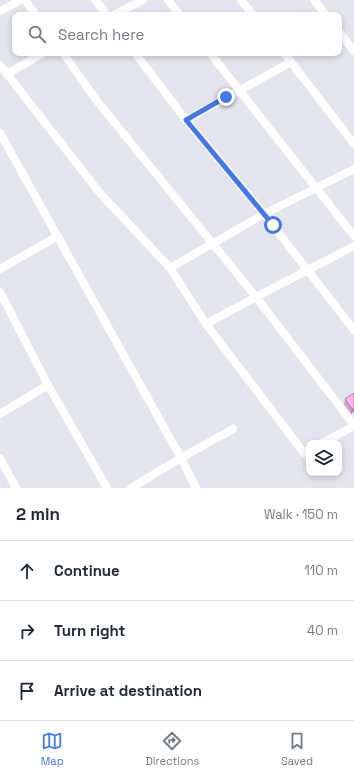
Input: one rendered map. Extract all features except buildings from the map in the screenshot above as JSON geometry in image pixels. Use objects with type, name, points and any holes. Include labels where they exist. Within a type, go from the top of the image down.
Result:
[{"type":"street","points":[[0,11],[21,0]]},
{"type":"street","points":[[25,0],[34,12]]},
{"type":"street","points":[[95,0],[105,12]]},
{"type":"street","points":[[119,12],[143,0]]},
{"type":"street","points":[[168,0],[178,12]]},
{"type":"street","points":[[240,0],[250,12]]},
{"type":"street","points":[[314,0],[324,12]]},
{"type":"street","points":[[342,36],[354,51]]},
{"type":"street","points":[[7,74],[39,56]]},
{"type":"street","points":[[65,56],[97,101],[256,297],[354,425],[327,440]]},
{"type":"street","points":[[137,56],[186,120],[264,214],[354,330]]},
{"type":"street","points":[[212,56],[354,236]]},
{"type":"street","points":[[286,56],[354,144]]},
{"type":"street","points":[[186,120],[291,62]]},
{"type":"street","points":[[0,65],[99,192],[170,268],[206,324],[304,453],[306,452]]},
{"type":"street","points":[[0,133],[181,458],[196,488]]},
{"type":"street","points":[[170,268],[264,214],[354,169]]},
{"type":"street","points":[[0,269],[58,236]]},
{"type":"street","points":[[206,324],[354,246]]},
{"type":"street","points":[[0,292],[48,385],[107,488]]},
{"type":"street","points":[[0,414],[48,385]]},
{"type":"street","points":[[131,488],[233,429]]},
{"type":"street","points":[[0,458],[16,488]]},
{"type":"route","points":[[226,97],[186,120],[273,225]]}]
